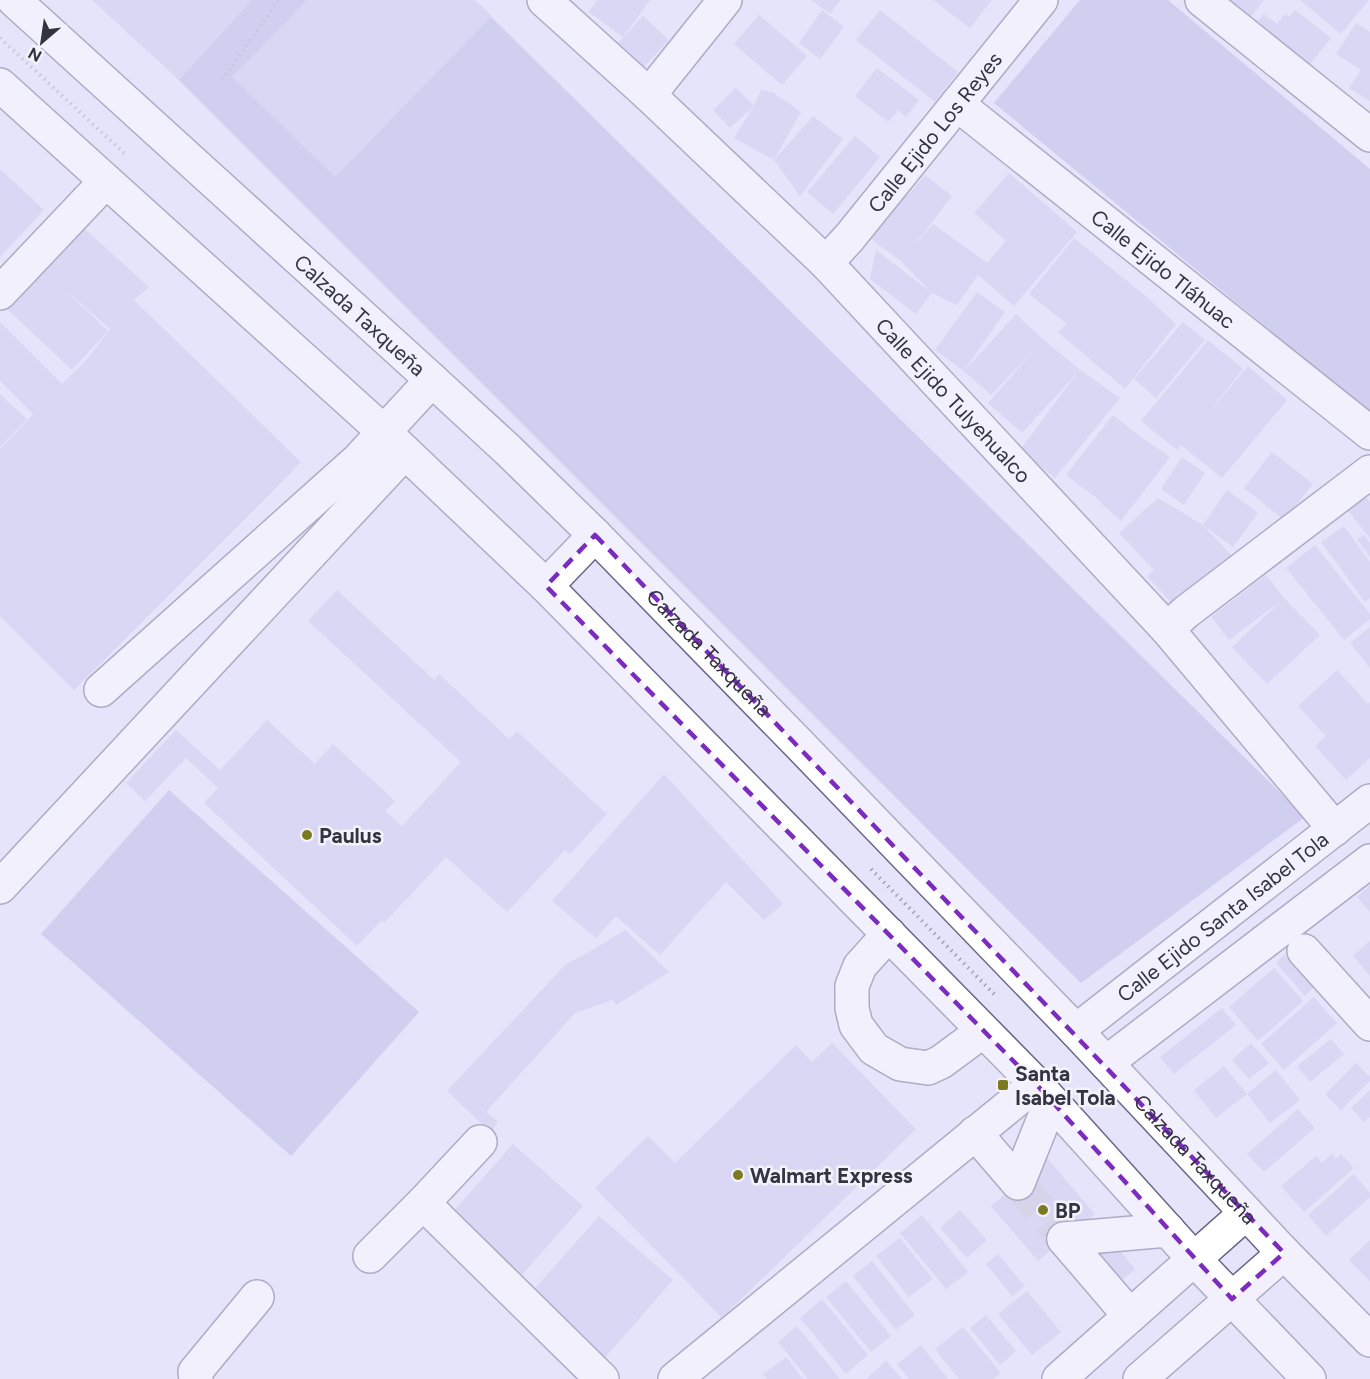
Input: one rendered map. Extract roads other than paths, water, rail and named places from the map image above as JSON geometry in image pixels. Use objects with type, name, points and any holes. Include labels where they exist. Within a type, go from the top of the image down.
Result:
[{"type":"street","name":"Calzada Taxqueña","points":[[14,0],[432,380],[595,535],[1076,1031],[1284,1253],[1370,1340]]},
{"type":"street","name":"Calle Ejido Tulyehualco","points":[[544,0],[649,95],[826,263],[1167,629],[1335,829]]},
{"type":"street","points":[[649,95],[725,0]]},
{"type":"street","name":"Calle Ejido Los Reyes","points":[[826,263],[849,238],[1041,0]]},
{"type":"street","points":[[1202,0],[1370,135]]},
{"type":"street","points":[[0,85],[395,442],[546,586],[1044,1093],[1194,1259],[1309,1379]]},
{"type":"street","name":"Calle Ejido Tláhuac","points":[[957,104],[1370,434]]},
{"type":"street","points":[[0,292],[106,181]]},
{"type":"street","points":[[0,887],[395,442],[432,380]]},
{"type":"street","points":[[101,690],[339,477],[395,442]]},
{"type":"street","points":[[1167,629],[1186,612],[1370,472]]},
{"type":"street","points":[[546,586],[595,535]]},
{"type":"street","name":"Calle Ejido Santa Isabel Tola","points":[[1076,1031],[1370,801]]},
{"type":"street","points":[[1106,1064],[1370,861]]},
{"type":"street","points":[[889,934],[860,966],[852,986],[852,1008],[856,1025],[874,1049],[900,1064],[928,1068],[941,1062],[983,1031]]},
{"type":"street","points":[[1304,951],[1370,1024]]},
{"type":"street","points":[[675,1379],[975,1133],[1044,1093]]},
{"type":"street","points":[[975,1133],[1018,1183],[1044,1093]]},
{"type":"street","points":[[370,1256],[480,1142]]},
{"type":"street","points":[[423,1203],[602,1379]]},
{"type":"street","points":[[1066,1377],[1130,1316],[1246,1213]]},
{"type":"street","points":[[1130,1316],[1065,1239],[1168,1230]]},
{"type":"street","points":[[1140,1379],[1284,1253]]},
{"type":"street","points":[[196,1379],[195,1372],[257,1297]]},
{"type":"tunnel","points":[[1018,1183],[1064,1239]]},
{"type":"place","name":"Paulus","points":[[307,835]]},
{"type":"place","name":"Santa Isabel Tola","points":[[1003,1085]]},
{"type":"place","name":"Walmart Express","points":[[738,1175]]},
{"type":"place","name":"BP","points":[[1043,1210]]}]
